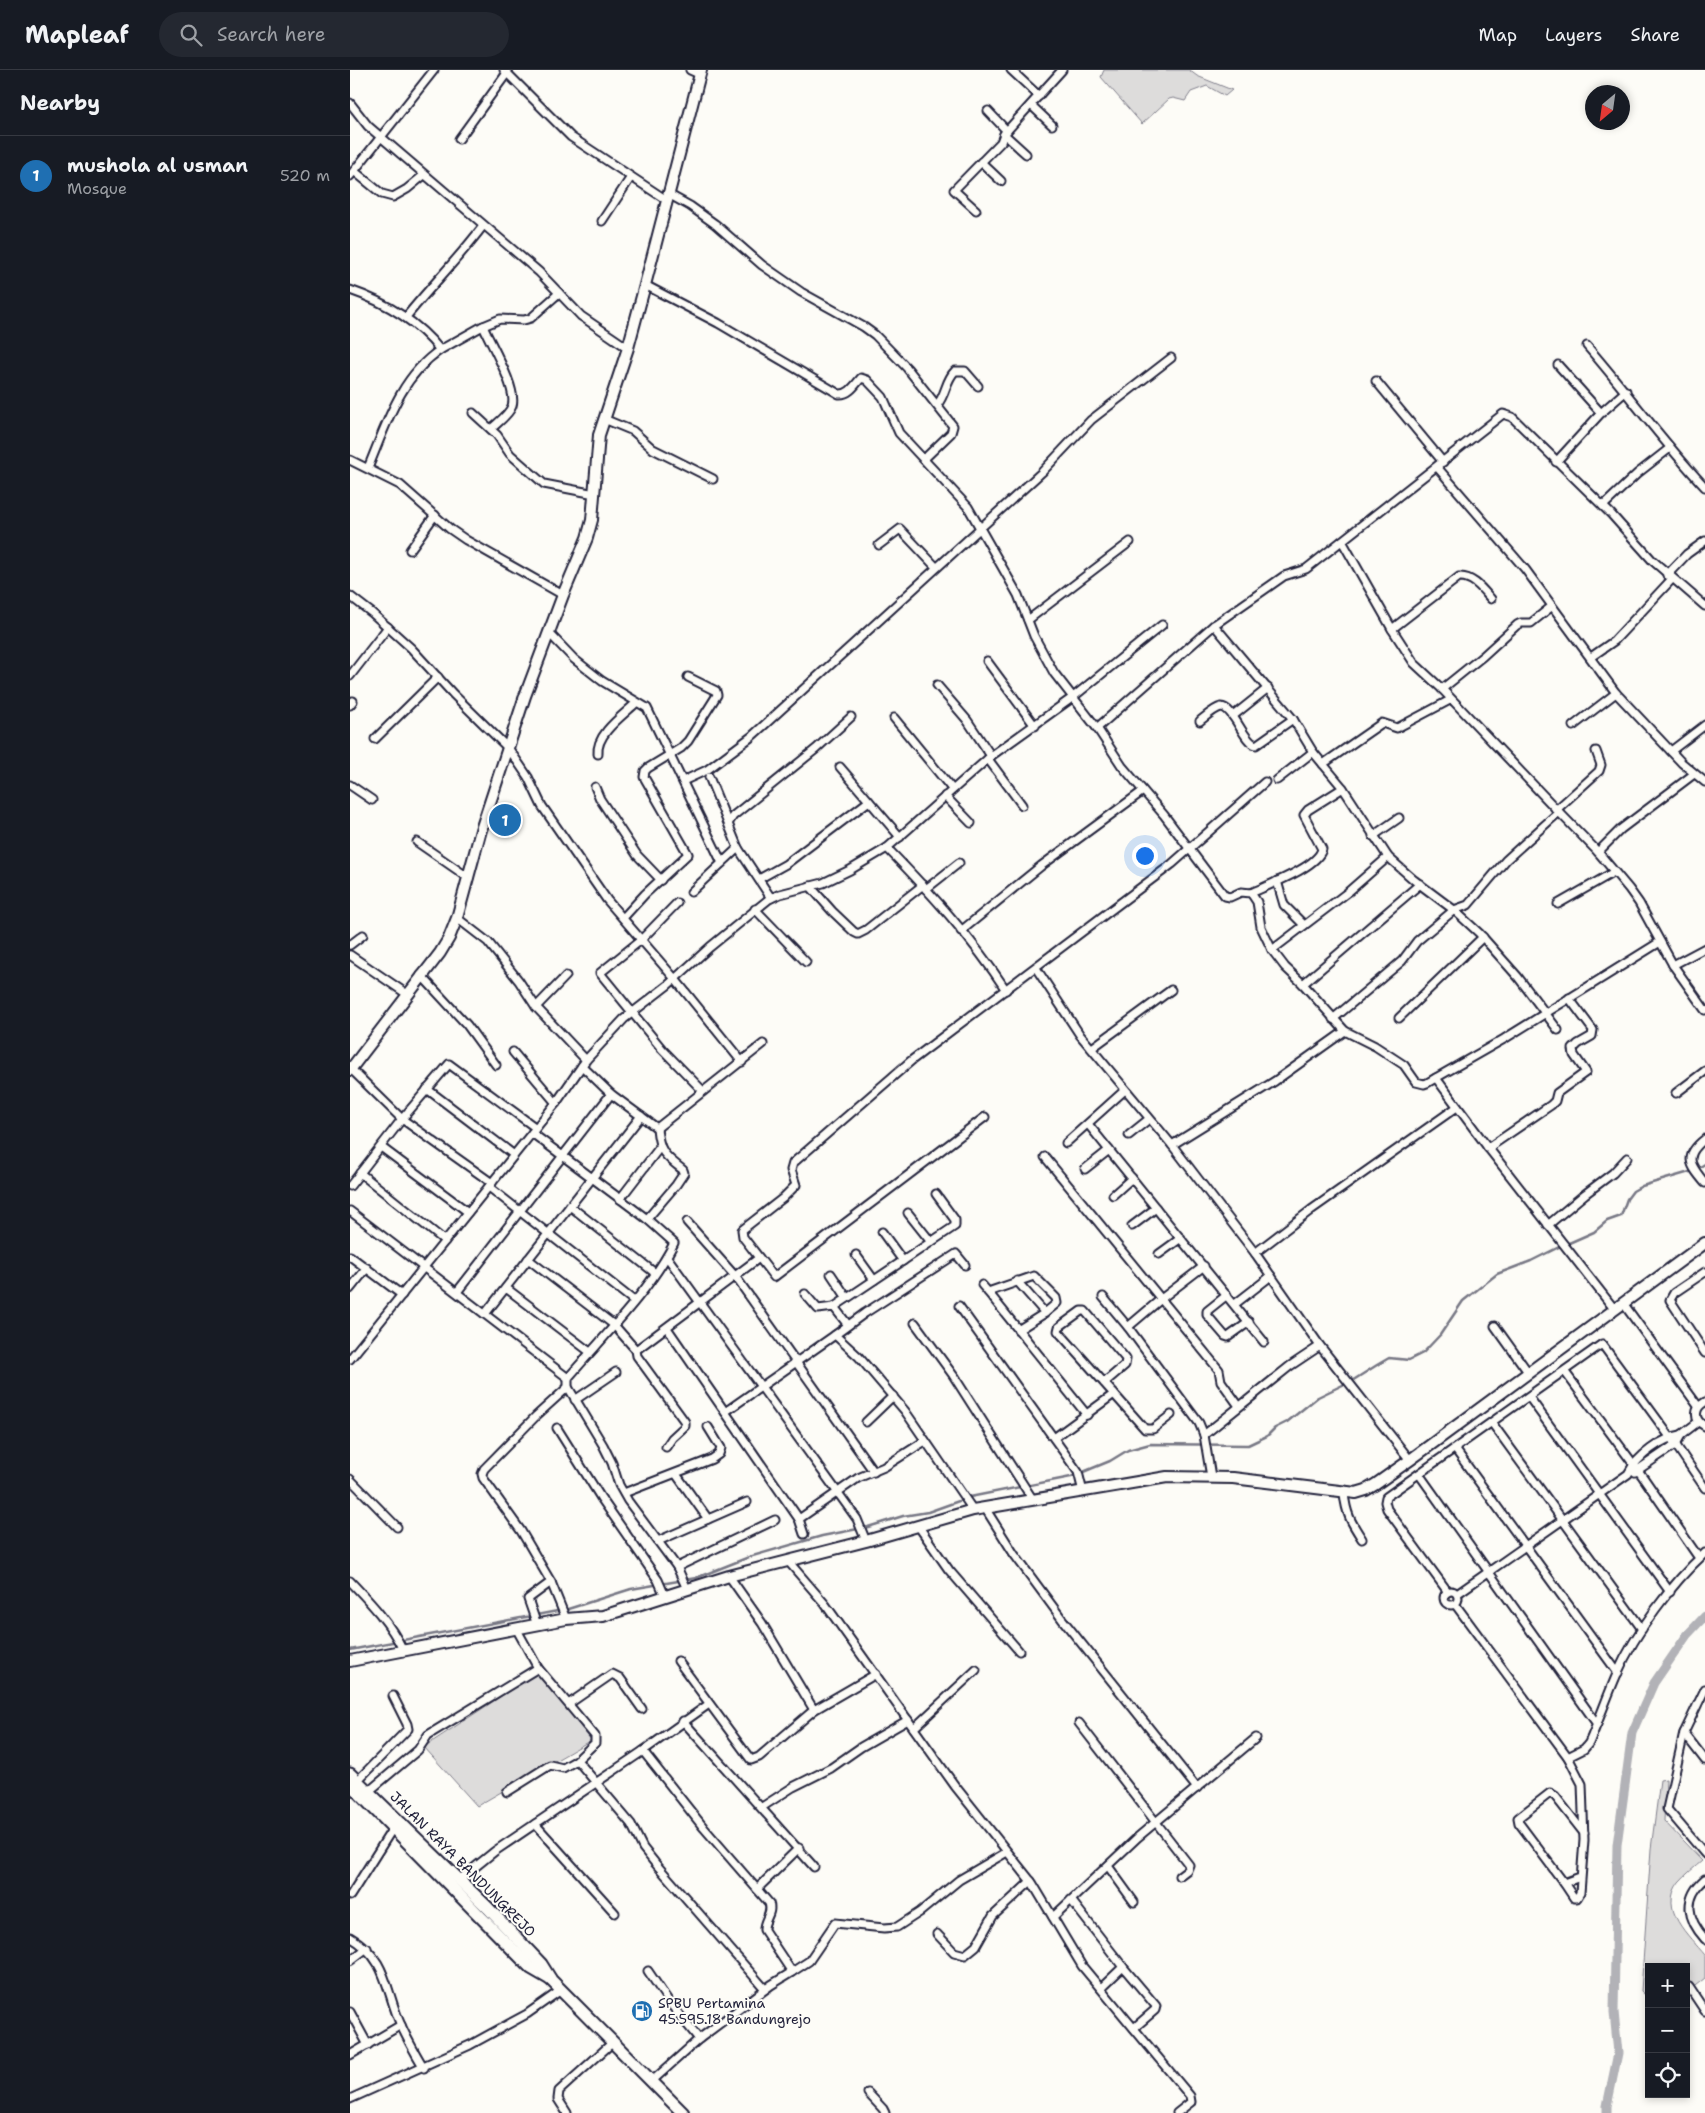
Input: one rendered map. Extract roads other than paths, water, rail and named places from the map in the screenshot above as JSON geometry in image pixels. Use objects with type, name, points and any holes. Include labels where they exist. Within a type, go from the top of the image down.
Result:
[{"type":"main road","points":[[350,1070],[421,975],[440,953],[458,918],[481,830],[525,696],[550,634],[563,595],[587,538],[592,520],[599,435],[628,348],[646,285],[669,198],[697,72]]},
{"type":"main road","points":[[350,1661],[402,1647],[516,1628],[535,1621],[564,1616],[603,1616],[664,1593],[684,1583],[729,1576],[865,1539],[918,1527],[971,1507],[986,1508],[1030,1496],[1082,1487],[1150,1478],[1211,1477],[1311,1487],[1344,1493],[1366,1490],[1410,1460],[1705,1243]]},
{"type":"main road","name":"JALAN RAYA BANDUNGREJO","points":[[352,1780],[368,1792],[459,1880],[541,1964],[551,1980],[683,2113]]},
{"type":"main road","name":"JALAN RAYA BANDUNGREJO","points":[[352,1780],[393,1828],[531,1968],[551,1980]]},
{"type":"street","points":[[424,175],[407,190],[393,197],[382,194],[352,174],[434,70]]},
{"type":"street","points":[[1011,70],[1040,96]]},
{"type":"street","points":[[976,210],[954,190],[1001,142],[1006,133],[1062,70]]},
{"type":"street","points":[[459,139],[505,72],[571,137],[631,177],[669,198],[690,206],[715,224],[762,265],[802,292],[875,335],[907,368],[951,422],[952,429],[942,442],[924,458]]},
{"type":"street","points":[[350,103],[368,126],[539,272],[581,316],[628,348]]},
{"type":"street","points":[[1032,105],[1052,125]]},
{"type":"street","points":[[988,111],[1026,154]]},
{"type":"street","points":[[981,162],[1001,181]]},
{"type":"street","points":[[602,221],[631,177]]},
{"type":"street","points":[[406,317],[432,285],[456,262],[483,226]]},
{"type":"street","points":[[646,285],[730,330],[840,394],[849,391],[860,378],[867,380],[883,397],[899,432],[968,507],[1018,595],[1054,674],[1097,728],[1122,766],[1227,898],[1242,892],[1251,893],[1298,870],[1319,856],[1322,849],[1304,816],[1308,810],[1343,788]]},
{"type":"street","points":[[350,290],[406,317],[416,324],[440,350]]},
{"type":"street","points":[[368,468],[401,392],[422,364],[440,350],[483,326],[500,319],[524,320],[531,318],[559,293]]},
{"type":"street","points":[[483,326],[497,353],[510,386],[513,401],[512,407],[491,429]]},
{"type":"street","points":[[1587,346],[1626,391],[1670,448],[1705,487]]},
{"type":"street","points":[[683,781],[707,770],[751,737],[1042,472],[1092,420],[1171,358]]},
{"type":"street","points":[[1558,364],[1601,413]]},
{"type":"street","points":[[937,405],[943,396],[945,386],[955,371],[964,371],[978,386]]},
{"type":"street","points":[[1376,381],[1440,465],[1525,569],[1551,607],[1591,657],[1616,693],[1671,751],[1705,782]]},
{"type":"street","points":[[1556,462],[1601,413],[1626,391]]},
{"type":"street","points":[[474,413],[491,429],[510,454],[544,484],[595,494]]},
{"type":"street","points":[[1097,728],[1214,625],[1284,576],[1306,570],[1440,465],[1485,427],[1505,414],[1512,417],[1603,506],[1670,577],[1705,606]]},
{"type":"street","points":[[604,419],[633,432],[653,449],[713,479]]},
{"type":"street","points":[[1603,506],[1638,473],[1670,448]]},
{"type":"street","points":[[350,460],[400,485],[466,540],[563,595]]},
{"type":"street","points":[[410,550],[435,515]]},
{"type":"street","points":[[879,545],[900,529],[936,567]]},
{"type":"street","points":[[1591,657],[1614,640],[1670,577],[1687,554],[1705,540]]},
{"type":"street","points":[[1342,541],[1392,629],[1414,663],[1598,852],[1638,903],[1674,965],[1705,1010]]},
{"type":"street","points":[[1028,620],[1130,542]]},
{"type":"street","points":[[1392,629],[1459,577],[1463,576],[1476,583],[1491,600]]},
{"type":"street","points":[[350,596],[411,648],[508,749],[528,777],[542,806],[607,900],[675,979],[742,1062]]},
{"type":"street","points":[[1442,690],[1517,625],[1521,622],[1531,623],[1551,607]]},
{"type":"street","points":[[350,1359],[556,1103],[584,1063],[618,1025],[675,979],[755,909],[771,898],[823,883],[850,870],[887,848],[990,757],[1072,698],[1162,625]]},
{"type":"street","points":[[1214,625],[1293,719],[1313,752],[1343,788],[1372,836],[1388,857],[1454,910],[1483,937],[1518,977],[1558,1030]]},
{"type":"street","points":[[350,676],[362,658],[388,627]]},
{"type":"street","points":[[550,634],[574,659],[602,681],[647,708],[722,863]]},
{"type":"street","points":[[987,661],[1035,726]]},
{"type":"street","points":[[375,740],[438,677]]},
{"type":"street","points":[[623,918],[645,894],[688,854],[644,780],[645,771],[681,748],[688,741],[717,695],[716,691],[688,677]]},
{"type":"street","points":[[937,685],[967,720],[1022,805]]},
{"type":"street","points":[[1233,716],[1268,688]]},
{"type":"street","points":[[1574,726],[1616,693]]},
{"type":"street","points":[[1323,764],[1382,723],[1397,728],[1450,700]]},
{"type":"street","points":[[598,754],[597,747],[600,739],[636,702]]},
{"type":"street","points":[[1200,721],[1222,707],[1233,716],[1251,743],[1256,745],[1293,719]]},
{"type":"street","points":[[729,822],[733,816],[809,755],[852,716]]},
{"type":"street","points":[[894,718],[952,789]]},
{"type":"street","points":[[1671,751],[1705,725]]},
{"type":"street","points":[[1333,1019],[1402,961],[1417,942],[1454,910],[1468,905],[1506,860],[1599,771],[1601,765],[1596,750]]},
{"type":"street","points":[[1277,780],[1313,752]]},
{"type":"street","points":[[840,767],[900,837]]},
{"type":"street","points":[[1598,852],[1621,829],[1694,774]]},
{"type":"street","points":[[709,777],[738,848],[771,898]]},
{"type":"street","points":[[985,1117],[774,1277],[741,1232],[796,1185],[791,1170],[793,1163],[912,1060],[1036,968],[1189,849],[1230,810],[1264,782]]},
{"type":"street","points":[[350,785],[372,800]]},
{"type":"street","points":[[594,787],[637,854],[661,880]]},
{"type":"street","points":[[961,931],[1041,866],[1076,843],[1099,822],[1120,810],[1143,791]]},
{"type":"street","points":[[945,796],[971,823]]},
{"type":"street","points":[[759,879],[786,864],[869,801]]},
{"type":"street","points":[[1372,836],[1399,818]]},
{"type":"street","points":[[417,842],[469,878]]},
{"type":"street","points":[[691,892],[738,848]]},
{"type":"street","points":[[887,848],[925,887],[987,960],[1006,990]]},
{"type":"street","points":[[1272,950],[1348,892],[1388,857]]},
{"type":"street","points":[[810,886],[832,911],[858,934],[959,863]]},
{"type":"street","points":[[1558,904],[1614,872]]},
{"type":"street","points":[[1277,881],[1284,906],[1304,926]]},
{"type":"street","points":[[1303,984],[1420,884]]},
{"type":"street","points":[[1251,893],[1257,902],[1261,927],[1272,950],[1285,967],[1303,984],[1345,1031],[1376,1046],[1404,1065],[1420,1084],[1436,1078],[1545,1014],[1660,942]]},
{"type":"street","points":[[677,903],[641,940],[600,973],[632,1014],[703,1091]]},
{"type":"street","points":[[755,909],[806,962]]},
{"type":"street","points":[[458,918],[488,942],[519,981],[536,1007],[612,1094],[657,1128],[660,1147],[663,1153],[684,1173],[647,1219]]},
{"type":"street","points":[[350,945],[363,935]]},
{"type":"street","points":[[1399,1018],[1483,937]]},
{"type":"street","points":[[1674,965],[1705,948]]},
{"type":"street","points":[[350,955],[407,994]]},
{"type":"street","points":[[1036,968],[1071,1022],[1172,1145],[1255,1254],[1320,1346],[1410,1460]]},
{"type":"street","points":[[421,975],[467,1025],[496,1065]]},
{"type":"street","points":[[536,1007],[566,976]]},
{"type":"street","points":[[1092,1048],[1172,990]]},
{"type":"street","points":[[1488,1148],[1551,1105],[1555,1101],[1557,1093],[1586,1072],[1573,1050],[1578,1044],[1592,1036],[1593,1028],[1570,998]]},
{"type":"street","points":[[1172,1145],[1275,1081],[1345,1031]]},
{"type":"street","points":[[657,1128],[763,1044]]},
{"type":"street","points":[[513,1052],[556,1103]]},
{"type":"street","points":[[350,1186],[402,1119],[449,1064],[592,1178],[647,1219],[674,1243],[656,1273],[568,1378],[568,1387],[603,1446],[624,1493],[677,1567],[684,1583]]},
{"type":"street","points":[[350,1070],[402,1119],[490,1185],[634,1301]]},
{"type":"street","points":[[1676,1092],[1705,1071]]},
{"type":"street","points":[[1436,1078],[1548,1225],[1702,1404],[1696,1414],[1702,1424],[1682,1435],[1670,1437],[1633,1464],[1628,1474]]},
{"type":"street","points":[[427,1089],[514,1155]]},
{"type":"street","points":[[1066,1143],[1125,1090]]},
{"type":"street","points":[[457,1292],[612,1094]]},
{"type":"street","points":[[1255,1254],[1311,1210],[1457,1107]]},
{"type":"street","points":[[486,1314],[641,1116]]},
{"type":"street","points":[[1129,1136],[1149,1119]]},
{"type":"street","points":[[1088,1124],[1264,1342]]},
{"type":"street","points":[[1703,1180],[1694,1170],[1691,1154],[1696,1146],[1705,1139]]},
{"type":"street","points":[[381,1147],[468,1212]]},
{"type":"street","points":[[620,1199],[660,1147]]},
{"type":"street","points":[[1085,1169],[1109,1150]]},
{"type":"street","points":[[1045,1157],[1219,1370],[1221,1381],[1239,1406]]},
{"type":"street","points":[[1548,1225],[1584,1194],[1613,1173],[1627,1158]]},
{"type":"street","points":[[360,1173],[446,1241]]},
{"type":"street","points":[[1112,1195],[1132,1178]]},
{"type":"street","points":[[805,1294],[818,1309],[834,1306],[956,1224],[936,1194]]},
{"type":"street","points":[[570,1206],[656,1273]]},
{"type":"street","points":[[1132,1226],[1156,1208]]},
{"type":"street","points":[[350,1211],[568,1378]]},
{"type":"street","points":[[908,1213],[931,1242]]},
{"type":"street","points":[[687,1222],[735,1276],[874,1472]]},
{"type":"street","points":[[882,1232],[903,1261]]},
{"type":"street","points":[[1159,1254],[1181,1238]]},
{"type":"street","points":[[725,1412],[848,1325],[956,1254],[965,1265]]},
{"type":"street","points":[[856,1255],[874,1280]]},
{"type":"street","points":[[350,1256],[402,1295]]},
{"type":"street","points":[[667,1257],[857,1518],[865,1539]]},
{"type":"street","points":[[636,1350],[759,1258]]},
{"type":"street","points":[[528,1260],[614,1325],[636,1350],[637,1356],[685,1422],[685,1426],[672,1438],[666,1447]]},
{"type":"street","points":[[1128,1327],[1161,1298],[1204,1266]]},
{"type":"street","points":[[350,1289],[366,1268]]},
{"type":"street","points":[[1705,1272],[1674,1293],[1670,1300],[1705,1353]]},
{"type":"street","points":[[831,1274],[846,1298]]},
{"type":"street","points":[[988,1292],[1034,1276],[1056,1298],[1055,1306],[1018,1330]]},
{"type":"street","points":[[1235,1304],[1271,1276]]},
{"type":"street","points":[[1017,1281],[1045,1313]]},
{"type":"street","points":[[982,1285],[1087,1415]]},
{"type":"street","points":[[506,1288],[590,1352]]},
{"type":"street","points":[[1227,1295],[1207,1311],[1207,1315],[1224,1336],[1228,1337],[1249,1322]]},
{"type":"street","points":[[1104,1297],[1199,1423],[1204,1435],[1211,1477]]},
{"type":"street","points":[[834,1306],[848,1325]]},
{"type":"street","points":[[959,1306],[1020,1394],[1078,1472],[1082,1487]]},
{"type":"street","points":[[1104,1383],[1126,1365],[1126,1360],[1085,1312],[1081,1312],[1059,1327],[1058,1331],[1104,1383],[1145,1429],[1153,1429],[1171,1415]]},
{"type":"street","points":[[915,1323],[953,1375],[1030,1496]]},
{"type":"street","points":[[1495,1326],[1528,1372]]},
{"type":"street","points":[[667,1328],[799,1519],[804,1534]]},
{"type":"street","points":[[835,1335],[859,1357],[893,1396],[971,1507]]},
{"type":"street","points":[[1448,1592],[1386,1505],[1385,1500],[1389,1495],[1602,1344],[1676,1444],[1705,1488]]},
{"type":"street","points":[[1204,1435],[1290,1366],[1320,1346]]},
{"type":"street","points":[[575,1400],[616,1372]]},
{"type":"street","points":[[1564,1372],[1639,1472],[1699,1558]]},
{"type":"street","points":[[564,1616],[551,1582],[521,1531],[482,1474],[484,1468],[500,1451],[568,1387]]},
{"type":"street","points":[[1054,1438],[1114,1394]]},
{"type":"street","points":[[866,1422],[893,1396]]},
{"type":"street","points":[[1529,1397],[1670,1592]]},
{"type":"street","points":[[1492,1423],[1642,1629]]},
{"type":"street","points":[[624,1493],[712,1459],[720,1452],[721,1448],[708,1427]]},
{"type":"street","points":[[557,1428],[601,1498],[658,1580],[664,1593]]},
{"type":"street","points":[[1457,1594],[1628,1474],[1639,1472],[1676,1444],[1682,1435]]},
{"type":"street","points":[[799,1519],[858,1478],[874,1472],[925,1441]]},
{"type":"street","points":[[1455,1449],[1618,1673]]},
{"type":"street","points":[[676,1474],[708,1519]]},
{"type":"street","points":[[1419,1474],[1597,1724]]},
{"type":"street","points":[[350,1479],[397,1528]]},
{"type":"street","points":[[1344,1493],[1349,1519],[1362,1539]]},
{"type":"street","points":[[658,1541],[747,1502]]},
{"type":"street","points":[[986,1508],[1014,1554],[1062,1619],[1197,1788]]},
{"type":"street","points":[[677,1567],[775,1520]]},
{"type":"street","points":[[918,1527],[949,1570],[1019,1650]]},
{"type":"street","points":[[1568,1757],[1586,1747],[1618,1673],[1642,1629],[1670,1592],[1705,1553]]},
{"type":"street","points":[[788,1560],[826,1604],[955,1786],[1030,1881],[1075,1956],[1190,2096],[1190,2102],[1178,2113]]},
{"type":"street","points":[[729,1576],[762,1623],[814,1710]]},
{"type":"street","points":[[350,1581],[398,1636],[402,1647]]},
{"type":"street","points":[[535,1621],[529,1597],[551,1582]]},
{"type":"street","points":[[1448,1592],[1452,1591],[1457,1594]]},
{"type":"street","points":[[1448,1592],[1445,1597],[1446,1602],[1450,1605],[1455,1604]]},
{"type":"street","points":[[1455,1604],[1458,1599],[1457,1594]]},
{"type":"street","points":[[1455,1604],[1568,1757],[1582,1784],[1584,1833],[1580,1894],[1578,1898],[1572,1896],[1519,1823],[1518,1818],[1550,1793],[1555,1796],[1584,1833]]},
{"type":"street","points":[[507,1792],[550,1764],[562,1768],[577,1760],[595,1743],[596,1739],[570,1704],[538,1668],[516,1628]]},
{"type":"street","points":[[678,1661],[751,1760],[759,1757],[814,1710],[876,1674]]},
{"type":"street","points":[[368,1792],[418,1750],[432,1732],[538,1668]]},
{"type":"street","points":[[914,1728],[976,1670]]},
{"type":"street","points":[[570,1704],[612,1674],[620,1678],[642,1709]]},
{"type":"street","points":[[1705,1689],[1684,1733],[1667,1809],[1705,1854]]},
{"type":"street","points":[[352,1780],[408,1729],[393,1696]]},
{"type":"street","points":[[459,1880],[495,1851],[709,1704]]},
{"type":"street","points":[[762,1807],[793,1787],[831,1768],[861,1747],[908,1720]]},
{"type":"street","points":[[683,1721],[799,1848],[814,1867]]},
{"type":"street","points":[[1079,1723],[1190,1865],[1187,1870],[1178,1876]]},
{"type":"street","points":[[1684,1733],[1705,1760]]},
{"type":"street","points":[[1053,1917],[1156,1822],[1256,1738]]},
{"type":"street","points":[[643,1751],[704,1828],[770,1906],[764,1930],[792,1972]]},
{"type":"street","points":[[577,1760],[634,1828],[643,1848],[764,1989]]},
{"type":"street","points":[[535,1824],[615,1913]]},
{"type":"street","points":[[350,1896],[393,1828]]},
{"type":"street","points":[[757,1889],[799,1848]]},
{"type":"street","points":[[651,2082],[699,2039],[764,1989],[808,1961],[835,1923],[884,1928],[897,1927],[920,1912],[959,1880],[1007,1852]]},
{"type":"street","points":[[1108,1866],[1134,1902]]},
{"type":"street","points":[[1564,1883],[1580,1877]]},
{"type":"street","points":[[1705,1879],[1692,1893],[1690,1911],[1694,1925],[1705,1939]]},
{"type":"street","points":[[937,1934],[954,1952],[966,1955],[976,1946],[993,1916],[1030,1881]]},
{"type":"street","points":[[1070,1900],[1156,2006],[1155,2010],[1134,2028]]},
{"type":"street","points":[[350,1937],[367,1948],[378,1962],[384,1974],[401,2025],[424,2068]]},
{"type":"street","points":[[350,1961],[367,1948]]},
{"type":"street","points":[[1101,1988],[1123,1967]]},
{"type":"street","points":[[648,1971],[669,2002],[699,2039]]},
{"type":"street","points":[[1690,1988],[1705,2011]]},
{"type":"street","points":[[350,2099],[424,2068],[470,2046],[527,2014],[561,1990]]},
{"type":"street","points":[[350,2012],[368,2044]]},
{"type":"street","points":[[350,2054],[401,2025]]},
{"type":"street","points":[[568,2113],[558,2098],[559,2091],[612,2042]]},
{"type":"street","points":[[868,2092],[884,2109],[885,2113]]},
{"type":"waterway","points":[[1569,1243],[1594,1232],[1607,1221],[1621,1216],[1627,1199],[1633,1191],[1642,1186],[1693,1171],[1705,1164]]},
{"type":"waterway","points":[[350,1650],[568,1609],[631,1589],[696,1578],[749,1557],[822,1536],[868,1527],[903,1516],[928,1512],[970,1497],[1071,1477],[1110,1461],[1128,1450],[1150,1444],[1248,1445],[1267,1436],[1318,1397],[1355,1379],[1389,1358],[1409,1360],[1423,1353],[1440,1335],[1463,1301],[1497,1274],[1531,1261],[1561,1246]]},
{"type":"waterway","points":[[1607,2113],[1618,2053],[1614,2012],[1617,1845],[1632,1733],[1654,1683],[1687,1635],[1705,1616]]},
{"type":"place","name":"mushola al usman","points":[[505,820]]},
{"type":"place","name":"SPBU Pertamina 45.595.18 Bandungrejo","points":[[642,2011]]}]
